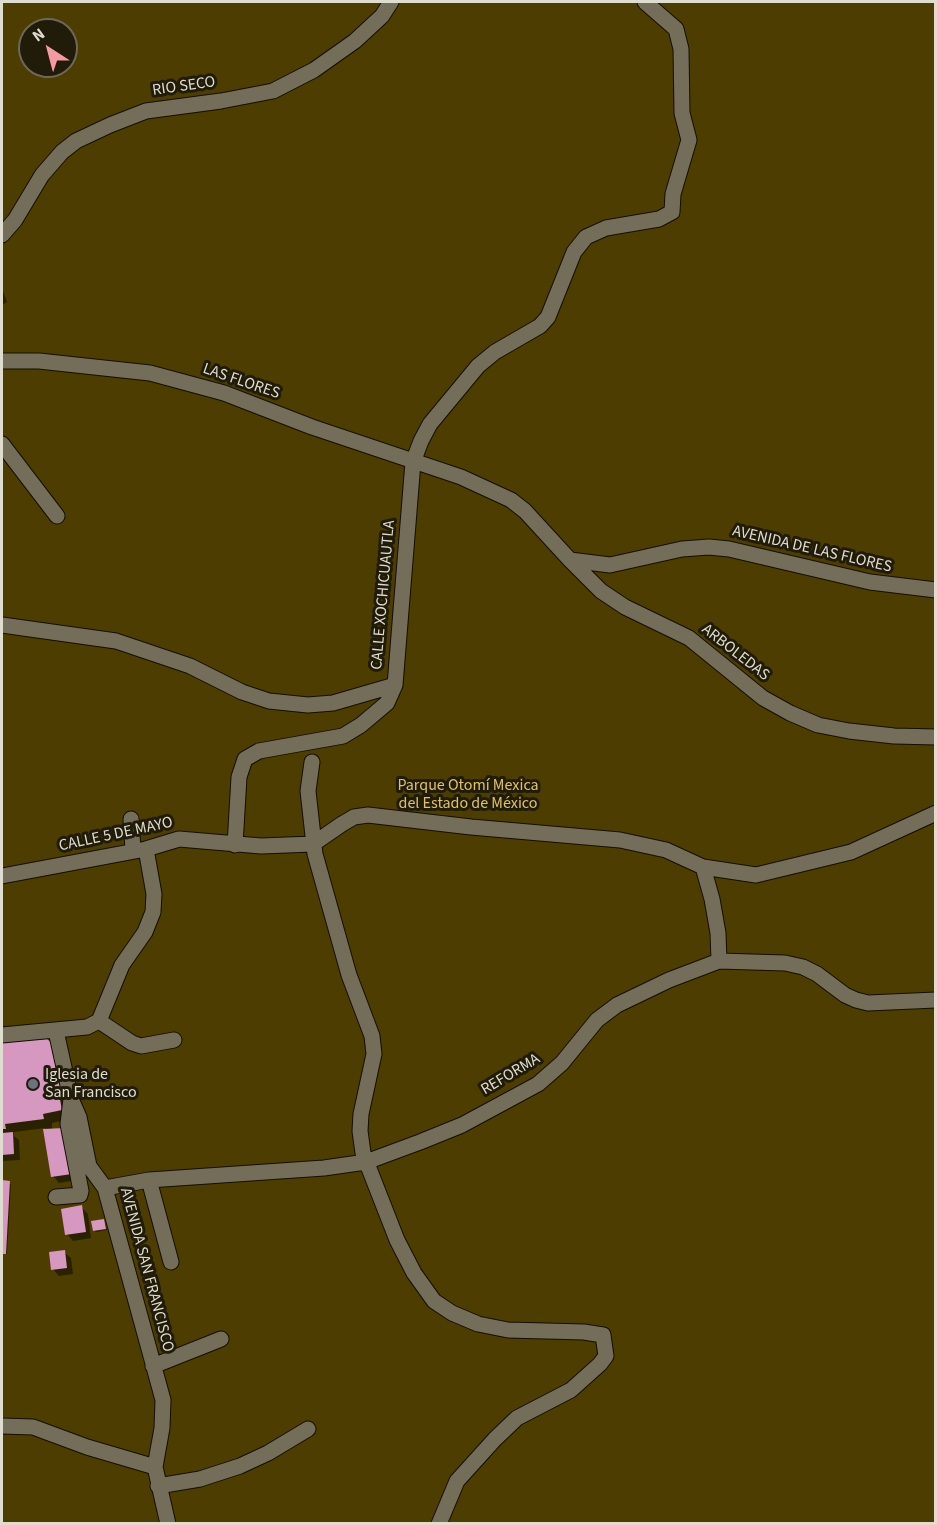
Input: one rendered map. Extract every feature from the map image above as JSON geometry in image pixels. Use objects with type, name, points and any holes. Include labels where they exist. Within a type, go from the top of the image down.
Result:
[{"type":"street","name":"RIO SECO","points":[[2,235],[15,220],[42,175],[62,152],[76,141],[146,111],[273,91],[314,70],[355,40],[382,15],[391,2]]},
{"type":"street","name":"CALLE XOCHICUAUTLA","points":[[235,845],[239,777],[245,759],[259,751],[343,735],[362,725],[387,703],[395,685],[413,462],[430,424],[478,366],[495,352],[540,326],[548,317],[574,252],[586,237],[606,228],[658,219],[672,212],[673,194],[689,140],[682,113],[681,49],[676,29],[645,2]]},
{"type":"street","name":"LAS FLORES","points":[[2,361],[39,361],[150,373],[224,393],[312,427],[461,477],[511,500],[525,511],[570,560]]},
{"type":"street","points":[[2,444],[57,516]]},
{"type":"street","name":"AVENIDA DE LAS FLORES","points":[[570,560],[610,564],[682,549],[709,546],[870,582],[936,590]]},
{"type":"street","name":"ARBOLEDAS","points":[[570,560],[601,591],[625,607],[689,638],[763,698],[790,713],[818,725],[849,731],[894,736],[936,737]]},
{"type":"street","points":[[2,625],[116,641],[190,666],[243,692],[269,701],[308,705],[333,703],[395,685]]},
{"type":"street","points":[[312,762],[308,791],[313,844],[349,975],[372,1036],[374,1054],[361,1114],[360,1131],[366,1162],[397,1240],[421,1285],[434,1301],[478,1324],[508,1330],[584,1332],[603,1335],[606,1356],[600,1364],[571,1390],[517,1418],[495,1439],[457,1481],[439,1524]]},
{"type":"street","points":[[313,844],[348,820],[368,815],[620,840],[666,850],[703,867],[756,875],[851,852],[936,813]]},
{"type":"street","points":[[2,1035],[56,1032],[87,1027],[99,1021],[122,965],[145,932],[153,912],[154,894],[131,819]]},
{"type":"street","name":"CALLE 5 DE MAYO","points":[[2,876],[140,850],[179,839],[261,846],[313,844]]},
{"type":"street","points":[[703,867],[718,933],[719,962]]},
{"type":"street","name":"REFORMA","points":[[105,1188],[149,1180],[324,1168],[366,1162],[420,1143],[462,1125],[538,1084],[562,1063],[597,1020],[616,1005],[669,980],[719,962],[785,963],[803,967],[817,974],[845,995],[868,1003],[936,1000]]},
{"type":"street","points":[[99,1021],[132,1043],[141,1046],[174,1040]]},
{"type":"street","name":"AVENIDA SAN FRANCISCO","points":[[56,1032],[71,1099],[79,1117],[89,1166],[105,1188],[163,1400],[162,1428],[155,1467],[168,1524]]},
{"type":"street","points":[[56,1197],[80,1195],[81,1191],[68,1124],[71,1099]]},
{"type":"street","points":[[149,1180],[171,1262]]},
{"type":"street","points":[[153,1366],[221,1339]]},
{"type":"street","points":[[2,1426],[33,1427],[87,1447],[155,1467]]},
{"type":"street","points":[[159,1486],[200,1479],[240,1466],[268,1453],[308,1428]]},
{"type":"green space","name":"Parque Otomí Mexica del Estado de México","points":[[2,2],[935,2],[935,1523],[2,1524]]},
{"type":"building","name":"Iglesia de San Francisco","points":[[47,1039],[53,1044],[63,1091],[59,1094],[62,1110],[43,1114],[44,1119],[5,1124],[6,1129],[2,1129],[2,1042]]},
{"type":"building","points":[[64,1128],[72,1174],[51,1177],[43,1129]]},
{"type":"building","points":[[13,1132],[14,1154],[2,1155],[2,1133]]},
{"type":"building","points":[[2,1180],[10,1181],[6,1254],[2,1254]]},
{"type":"building","points":[[82,1205],[86,1232],[65,1235],[61,1209]]},
{"type":"building","points":[[104,1219],[106,1229],[93,1231],[91,1221]]},
{"type":"building","points":[[65,1250],[67,1268],[51,1270],[49,1252]]},
{"type":"place","name":"Iglesia de San Francisco","points":[[33,1084]]}]
